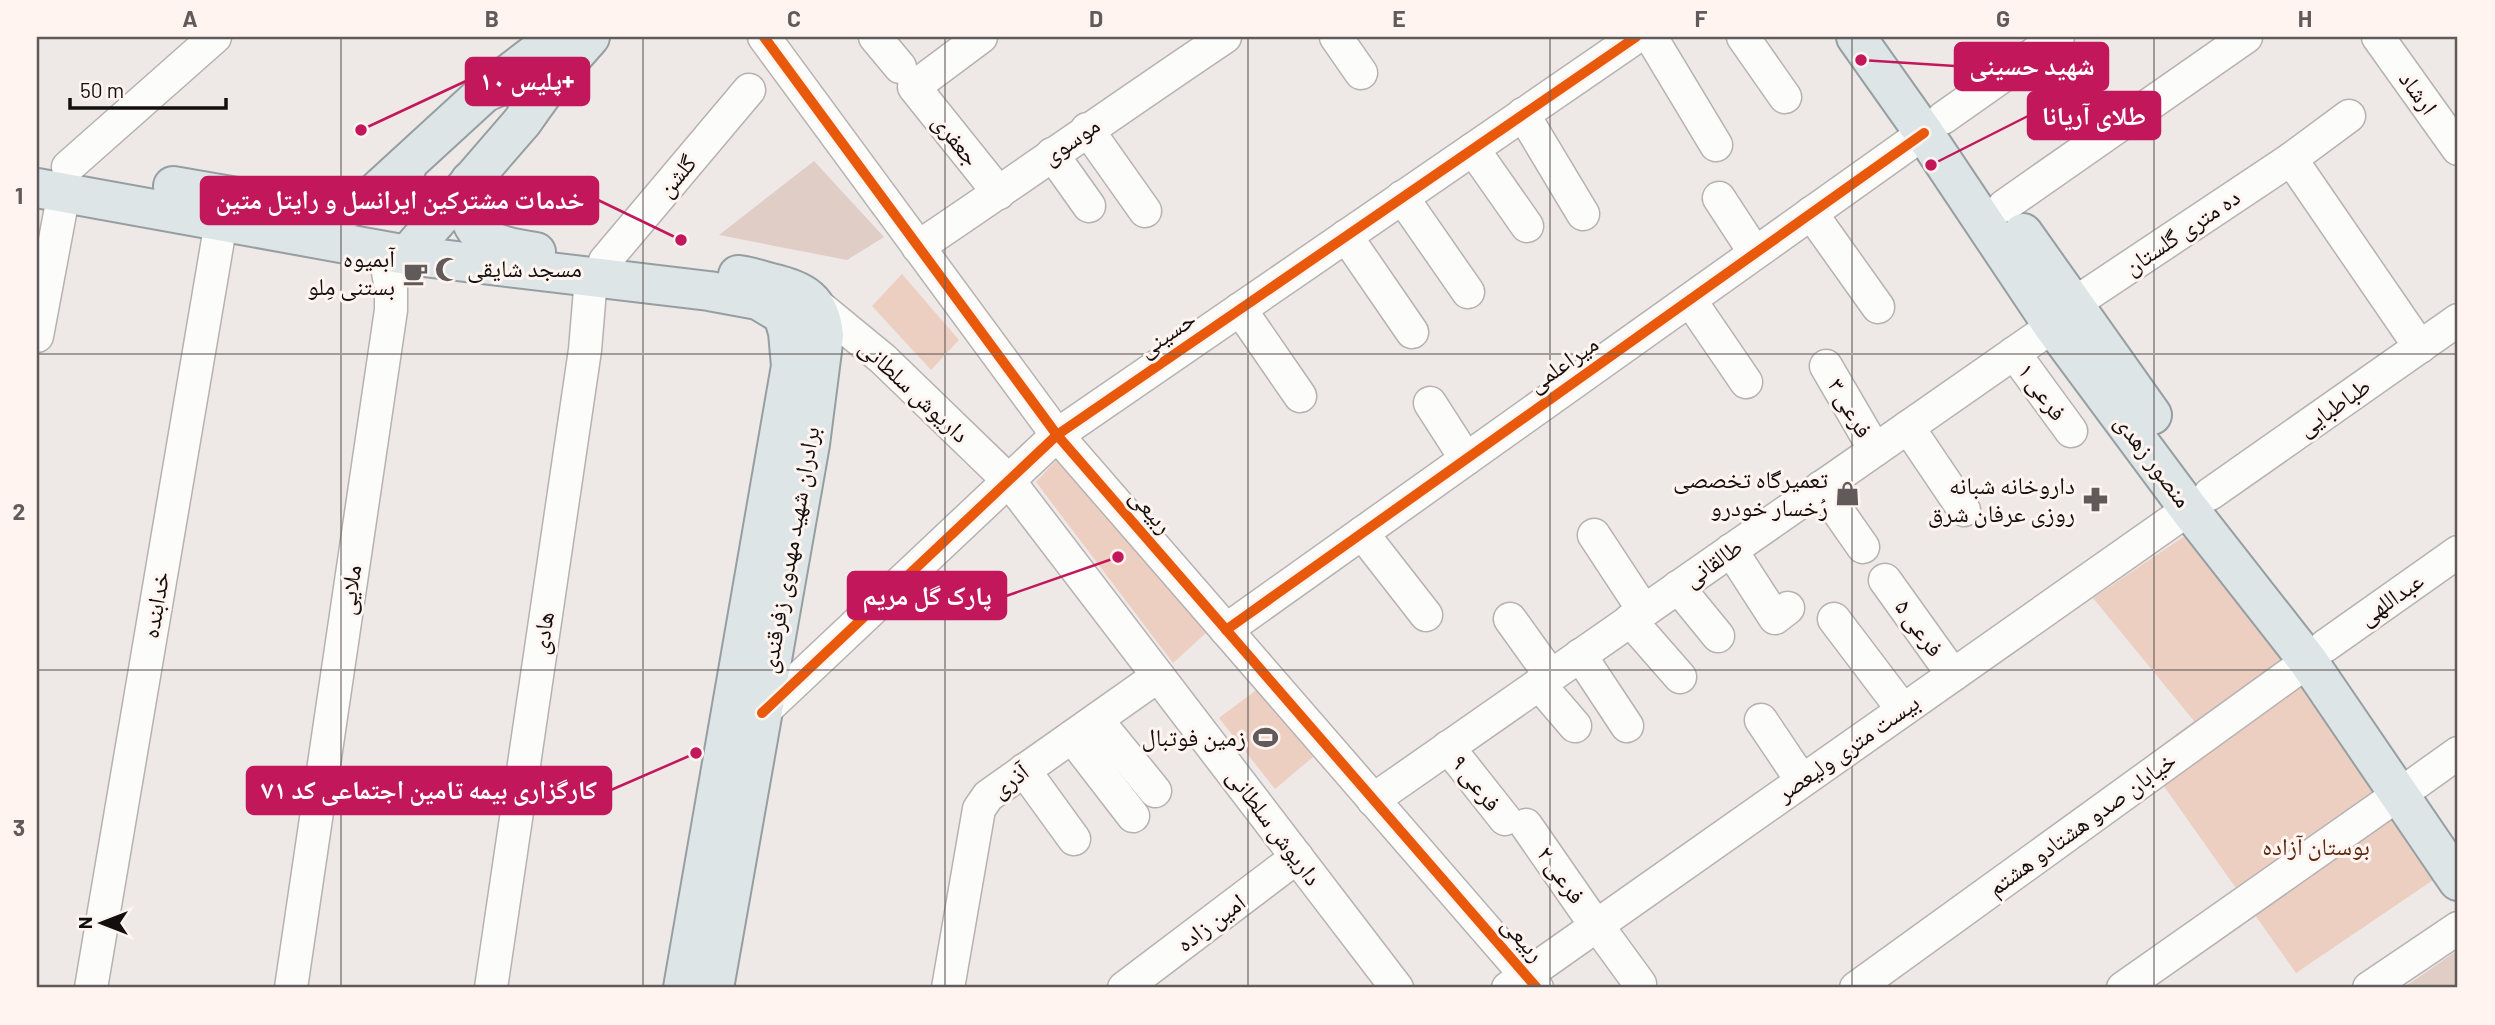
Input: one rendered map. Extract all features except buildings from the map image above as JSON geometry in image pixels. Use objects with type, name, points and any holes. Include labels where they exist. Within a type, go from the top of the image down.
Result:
[{"type":"main road","points":[[223,209],[329,213],[352,207],[376,192],[484,93],[553,37]]},
{"type":"main road","points":[[396,253],[464,188],[522,122],[553,79],[590,37]]},
{"type":"main road","name":"منصور زهدی","points":[[1856,37],[2004,206],[2063,315]]},
{"type":"main road","name":"منصور زهدی","points":[[1884,37],[1933,126],[2063,315],[2199,502],[2316,653],[2407,789],[2458,881]]},
{"type":"main road","points":[[484,93],[511,84],[521,88],[527,97],[529,112],[522,122]]},
{"type":"main road","points":[[407,163],[403,185],[406,198],[417,207],[442,205],[464,188]]},
{"type":"main road","points":[[52,177],[223,209],[396,253],[597,269],[710,282],[757,279],[796,289],[809,298]]},
{"type":"main road","points":[[464,188],[467,210],[476,233],[520,250],[597,269]]},
{"type":"main road","name":"ملایی","points":[[376,192],[377,224],[396,253]]},
{"type":"main road","name":"برادران شهید مهدوی زفرقندی","points":[[683,988],[791,366],[788,332],[783,315],[758,300],[710,282]]},
{"type":"main road","name":"برادران شهید مهدوی زفرقندی","points":[[714,988],[810,444],[824,335],[822,318],[809,298]]},
{"type":"main road","points":[[725,735],[762,713]]},
{"type":"main road","name":"منصور زهدی","points":[[2407,789],[2458,845]]},
{"type":"street","points":[[37,336],[52,177],[215,37]]},
{"type":"street","name":"جعفری","points":[[875,37],[999,193]]},
{"type":"street","points":[[907,77],[981,37]]},
{"type":"street","name":"موسوی","points":[[918,247],[1225,37]]},
{"type":"street","points":[[1336,37],[1362,73]]},
{"type":"street","name":"حسینی","points":[[762,713],[1057,435],[1636,37]]},
{"type":"street","points":[[1651,37],[1716,145]]},
{"type":"street","points":[[1743,37],[1785,97]]},
{"type":"street","name":"میراعلمی","points":[[1226,630],[2058,37]]},
{"type":"street","points":[[2004,206],[2246,37]]},
{"type":"street","name":"ارشاد","points":[[2378,37],[2458,149]]},
{"type":"street","name":"ربیعی","points":[[775,41],[918,247],[1057,435],[1373,800],[1524,984]]},
{"type":"street","name":"گلشن","points":[[597,269],[749,90]]},
{"type":"street","points":[[1523,114],[1583,214]]},
{"type":"street","name":"ده متری گلستان","points":[[2063,315],[2291,159],[2349,116]]},
{"type":"street","points":[[1087,129],[1145,211]]},
{"type":"street","points":[[1472,149],[1527,226]]},
{"type":"street","points":[[1052,154],[1089,206]]},
{"type":"street","points":[[2291,159],[2420,347]]},
{"type":"street","points":[[1402,197],[1468,292]]},
{"type":"street","points":[[1719,198],[1755,253]]},
{"type":"street","name":"خدابنده","points":[[91,988],[223,209]]},
{"type":"street","points":[[1811,213],[1878,307]]},
{"type":"street","points":[[1346,236],[1412,332]]},
{"type":"street","name":"ملایی","points":[[291,988],[391,310],[396,253]]},
{"type":"street","name":"هادی","points":[[491,988],[597,269]]},
{"type":"street","name":"داریوش سلطانی","points":[[809,298],[883,359],[1009,481],[1397,988]]},
{"type":"street","points":[[1690,300],[1746,382]]},
{"type":"street","points":[[1240,309],[1300,396]]},
{"type":"street","name":"طالقانی","points":[[1373,800],[2014,353],[2063,315]]},
{"type":"street","name":"طباطبایی","points":[[2199,502],[2458,320]]},
{"type":"street","name":"فرعی ۱","points":[[2014,353],[2071,430]]},
{"type":"street","name":"فرعی ۳","points":[[1826,366],[1875,450]]},
{"type":"street","points":[[1430,403],[1466,459]]},
{"type":"street","points":[[1908,427],[1964,510]]},
{"type":"street","points":[[1821,487],[1863,547]]},
{"type":"street","name":"بیست متری ولیعصر","points":[[1524,984],[1597,925],[2199,502]]},
{"type":"street","points":[[1362,533],[1426,615]]},
{"type":"street","points":[[1594,535],[1637,616],[1680,677]]},
{"type":"street","points":[[1731,550],[1775,618],[1788,608]]},
{"type":"street","name":"عبداللهی","points":[[2316,653],[2458,552]]},
{"type":"street","name":"فرعی ۵","points":[[1885,580],[1953,675]]},
{"type":"street","points":[[1678,587],[1718,635]]},
{"type":"street","points":[[1510,619],[1575,726]]},
{"type":"street","points":[[1834,619],[1902,710]]},
{"type":"street","name":"خیابان صدو هشتادو هشتم","points":[[1856,988],[2316,653]]},
{"type":"street","points":[[1580,655],[1627,726]]},
{"type":"street","name":"آذری","points":[[948,988],[979,809],[988,796],[1158,676]]},
{"type":"street","points":[[1761,720],[1802,781]]},
{"type":"street","points":[[1084,729],[1155,791]]},
{"type":"street","points":[[1084,729],[1133,816]]},
{"type":"street","name":"فرعی ۹","points":[[1448,747],[1515,822]]},
{"type":"street","points":[[2123,988],[2458,753]]},
{"type":"street","points":[[1024,770],[1074,839]]},
{"type":"street","name":"فرعی ۲","points":[[1515,822],[1597,925]]},
{"type":"street","name":"امین زاده","points":[[1124,988],[1297,857]]},
{"type":"street","points":[[1597,925],[1640,984]]},
{"type":"street","points":[[2369,988],[2458,928]]},
{"type":"green space","points":[[902,274],[959,340],[931,370],[872,306]]},
{"type":"green space","points":[[1058,458],[1207,632],[1173,663],[1036,482]]},
{"type":"green space","name":"بوستان آزاده","points":[[2192,531],[2445,872],[2296,973],[2144,758],[2194,721],[2093,598]]},
{"type":"green space","name":"زمین فوتبال","points":[[1259,688],[1313,757],[1275,789],[1219,718]]},
{"type":"cycle path","points":[[764,37],[1057,435],[1537,988]]},
{"type":"cycle path","points":[[762,713],[1057,435],[1636,37]]},
{"type":"cycle path","points":[[1226,630],[1924,133]]},
{"type":"place","name":"شهید حسینی","points":[[1861,60]]},
{"type":"place","name":"پلیس ۱۰+","points":[[361,130]]},
{"type":"place","name":"طلای آریانا","points":[[1931,165]]},
{"type":"place","name":"خدمات مشترکین ایرانسل و رایتل متین","points":[[681,240]]},
{"type":"place","name":"مسجد شایقی","points":[[447,269]]},
{"type":"place","name":"آبمیوه بستنی مِلو","points":[[415,273]]},
{"type":"place","name":"تعمیرگاه تخصصی رُخسار خودرو","points":[[1848,494]]},
{"type":"place","name":"داروخانه شبانه روزی عرفان شرق","points":[[2095,500]]},
{"type":"place","name":"پارک گل مریم","points":[[1118,557]]},
{"type":"place","name":"زمین فوتبال","points":[[1266,738]]},
{"type":"place","name":"کارگزاری بیمه تامین اجتماعی کد ۷۱","points":[[696,753]]}]
